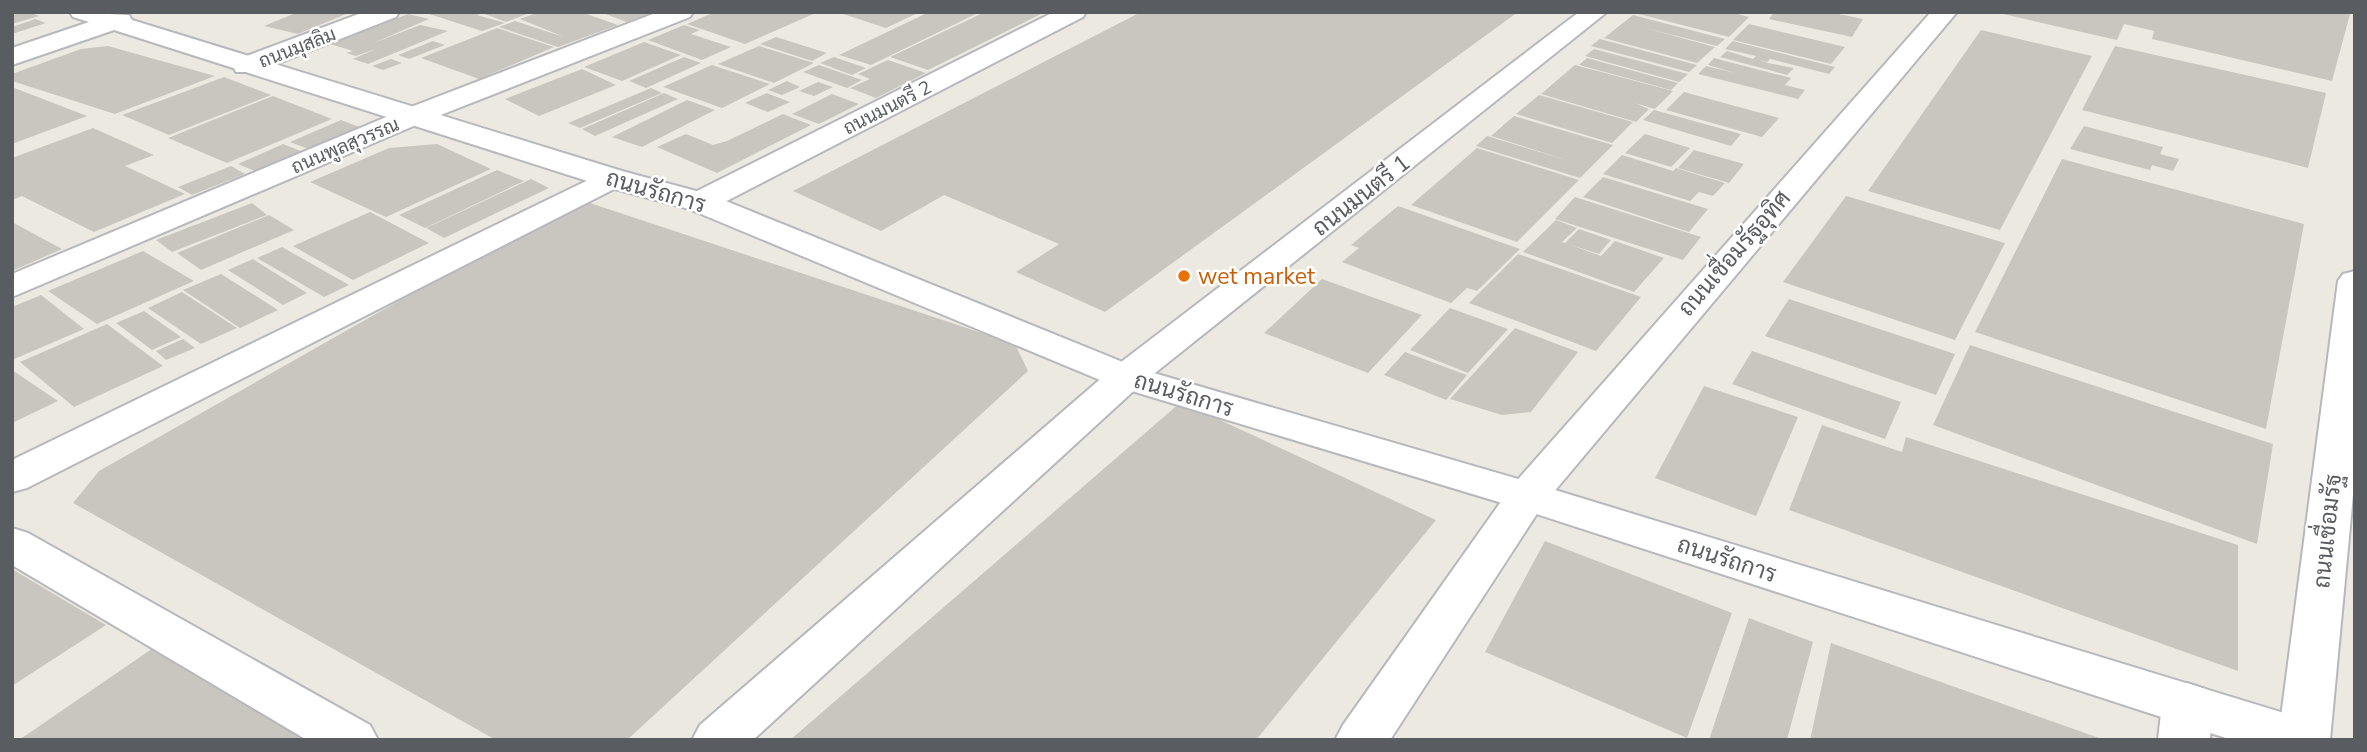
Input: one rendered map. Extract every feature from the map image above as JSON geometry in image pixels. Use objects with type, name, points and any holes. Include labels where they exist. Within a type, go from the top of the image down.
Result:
[{"type":"street","name":"ถนนมุสลิม","points":[[246,66],[387,12]]},
{"type":"street","name":"ถนนพูลสุวรรณ","points":[[12,287],[413,116],[681,12]]},
{"type":"street","name":"ถนนมนตรี 2","points":[[700,202],[1074,12]]},
{"type":"street","name":"ถนนมนตรี 1","points":[[718,740],[1126,377],[1595,12]]},
{"type":"street","name":"ถนนเชื่อมรัฐอุทิศ","points":[[1361,740],[1527,496],[1945,12]]},
{"type":"street","name":"ถนนรัถการ","points":[[112,16],[246,66],[611,178],[700,202],[1126,377],[1527,496],[2185,722],[2302,740]]},
{"type":"street","points":[[12,57],[112,16]]},
{"type":"street","points":[[12,478],[611,178]]},
{"type":"street","name":"ถนนเชื่อมรัฐ","points":[[2302,740],[2355,281]]},
{"type":"street","points":[[12,544],[352,740]]},
{"type":"building","points":[[12,12],[29,12],[39,16],[12,24]]},
{"type":"building","points":[[298,12],[351,12],[298,34],[264,26]]},
{"type":"building","points":[[532,12],[506,22],[482,13],[477,15],[505,23],[482,31],[426,13]]},
{"type":"building","points":[[539,12],[581,12],[618,25],[558,47],[499,27],[515,21],[564,37],[520,19]]},
{"type":"building","points":[[600,12],[653,12],[627,22]]},
{"type":"building","points":[[715,12],[818,12],[745,44],[687,24]]},
{"type":"building","points":[[837,12],[920,12],[886,28]]},
{"type":"building","points":[[929,12],[980,12],[871,65],[839,55]]},
{"type":"building","points":[[985,12],[1045,12],[928,70],[890,57]]},
{"type":"building","points":[[1141,12],[1518,12],[1105,312],[1016,272],[1059,244],[944,195],[881,231],[793,191]]},
{"type":"building","points":[[1631,12],[1730,12],[1749,17],[1729,37]]},
{"type":"building","points":[[1774,12],[1829,12],[1863,19],[1852,37],[1769,19]]},
{"type":"building","points":[[1994,12],[2350,14],[2332,81],[2152,39],[2154,31],[2124,24],[2117,40]]},
{"type":"building","points":[[408,14],[429,19],[371,44],[420,25],[448,31],[368,64],[353,59],[376,49],[356,56],[346,53],[353,51],[330,44]]},
{"type":"building","points":[[1633,15],[1725,39],[1717,46],[1645,28],[1715,47],[1697,63],[1604,38]]},
{"type":"building","points":[[35,19],[46,23],[12,34],[12,27]]},
{"type":"building","points":[[1749,24],[1845,47],[1831,64],[1733,40]]},
{"type":"building","points":[[684,25],[700,30],[691,34],[731,47],[702,60],[648,40]]},
{"type":"building","points":[[497,28],[554,47],[479,79],[421,58]]},
{"type":"building","points":[[1981,30],[2092,56],[2000,230],[1868,191]]},
{"type":"building","points":[[776,37],[827,53],[812,61],[760,44]]},
{"type":"building","points":[[1600,39],[1697,65],[1689,72],[1591,46]]},
{"type":"building","points":[[433,41],[445,45],[409,59],[398,55]]},
{"type":"building","points":[[1733,41],[1835,67],[1829,74],[1770,59],[1767,62],[1757,59],[1768,63],[1794,68],[1787,75],[1720,57],[1727,51],[1753,59],[1756,56],[1725,49]]},
{"type":"building","points":[[644,42],[681,55],[622,81],[584,67]]},
{"type":"building","points":[[108,46],[215,76],[115,114],[12,81],[12,74],[81,49]]},
{"type":"building","points":[[759,46],[814,63],[774,83],[718,64]]},
{"type":"building","points":[[2115,46],[2326,93],[2308,168],[2082,110]]},
{"type":"building","points":[[1594,49],[1688,74],[1679,82],[1585,56]]},
{"type":"building","points":[[684,57],[701,63],[646,88],[629,81]]},
{"type":"building","points":[[834,57],[866,68],[852,75],[820,63]]},
{"type":"building","points":[[1587,58],[1678,83],[1671,90],[1579,65]]},
{"type":"building","points":[[1714,58],[1791,78],[1785,85],[1805,90],[1798,99],[1698,74],[1706,66],[1735,73],[1708,65]]},
{"type":"building","points":[[391,59],[402,63],[383,70],[372,66]]},
{"type":"building","points":[[888,60],[926,73],[876,98],[850,88],[870,79],[858,74]]},
{"type":"building","points":[[712,65],[770,84],[722,108],[663,87]]},
{"type":"building","points":[[819,65],[862,80],[847,88],[803,72]]},
{"type":"building","points":[[1575,65],[1673,91],[1655,109],[1635,103],[1649,109],[1636,122],[1541,94]]},
{"type":"building","points":[[582,69],[616,85],[539,116],[505,99]]},
{"type":"building","points":[[224,77],[271,95],[169,135],[122,115]]},
{"type":"building","points":[[787,81],[800,87],[782,95],[768,90]]},
{"type":"building","points":[[818,82],[833,87],[814,96],[799,91]]},
{"type":"building","points":[[12,87],[87,116],[12,144]]},
{"type":"building","points":[[651,88],[662,93],[580,128],[568,123]]},
{"type":"building","points":[[1684,92],[1779,118],[1762,137],[1666,110]]},
{"type":"building","points":[[664,93],[678,99],[595,136],[582,129]]},
{"type":"building","points":[[767,93],[790,102],[768,112],[745,103]]},
{"type":"building","points":[[832,94],[859,104],[819,124],[792,114]]},
{"type":"building","points":[[1539,95],[1633,122],[1612,143],[1516,114]]},
{"type":"building","points":[[273,96],[332,119],[227,163],[168,138]]},
{"type":"building","points":[[687,100],[715,110],[642,147],[612,137]]},
{"type":"building","points":[[1654,110],[1741,134],[1731,146],[1643,120]]},
{"type":"building","points":[[783,114],[811,125],[717,173],[657,147],[686,134],[713,145]]},
{"type":"building","points":[[1514,116],[1613,145],[1580,178],[1476,146],[1487,136],[1573,162],[1491,136]]},
{"type":"building","points":[[341,120],[362,128],[311,150],[290,142]]},
{"type":"building","points":[[2084,126],[2163,147],[2160,154],[2179,159],[2173,171],[2152,165],[2150,170],[2070,149]]},
{"type":"building","points":[[93,128],[154,155],[125,166],[185,194],[94,232],[22,196],[12,200],[12,158]]},
{"type":"building","points":[[1645,134],[1690,148],[1671,167],[1625,153]]},
{"type":"building","points":[[283,144],[303,152],[257,172],[238,164]]},
{"type":"building","points":[[437,144],[491,169],[386,217],[310,182],[389,148]]},
{"type":"building","points":[[1477,148],[1579,180],[1517,242],[1411,205]]},
{"type":"building","points":[[1694,150],[1744,164],[1729,183],[1678,168]]},
{"type":"building","points":[[1622,155],[1725,183],[1713,196],[1699,192],[1690,201],[1603,174]]},
{"type":"building","points":[[2062,159],[2304,224],[2266,429],[1975,332]]},
{"type":"building","points":[[231,166],[245,174],[192,195],[178,187]]},
{"type":"building","points":[[497,170],[524,181],[425,228],[399,215]]},
{"type":"building","points":[[1603,177],[1708,209],[1689,232],[1583,197]]},
{"type":"building","points":[[531,179],[549,188],[444,238],[426,228]]},
{"type":"building","points":[[1846,196],[2005,243],[1955,340],[1783,282]]},
{"type":"building","points":[[1575,197],[1701,237],[1683,260],[1555,219]]},
{"type":"building","points":[[252,203],[267,215],[172,252],[156,240]]},
{"type":"building","points":[[590,203],[1015,344],[1028,371],[627,740],[496,740],[73,503],[99,471],[566,206]]},
{"type":"building","points":[[1398,206],[1520,249],[1477,291],[1467,288],[1451,303],[1342,262],[1359,248],[1351,245]]},
{"type":"building","points":[[370,212],[429,243],[353,280],[293,246]]},
{"type":"building","points":[[269,215],[294,230],[201,270],[177,253]]},
{"type":"building","points":[[1556,220],[1577,228],[1562,242],[1565,243],[1579,229],[1611,240],[1599,254],[1568,244],[1601,256],[1615,241],[1664,258],[1634,292],[1523,252]]},
{"type":"building","points":[[12,222],[62,249],[12,271]]},
{"type":"building","points":[[282,247],[349,285],[324,297],[257,258]]},
{"type":"building","points":[[143,251],[194,281],[97,324],[48,291]]},
{"type":"building","points":[[1518,254],[1641,297],[1596,351],[1469,303]]},
{"type":"building","points":[[253,259],[307,293],[283,305],[228,270]]},
{"type":"building","points":[[221,274],[278,310],[240,328],[183,290]]},
{"type":"building","points":[[1322,279],[1422,315],[1368,373],[1264,333]]},
{"type":"building","points":[[182,292],[237,328],[201,344],[148,308]]},
{"type":"building","points":[[41,295],[84,329],[12,360],[12,307]]},
{"type":"building","points":[[1789,299],[1955,354],[1936,395],[1765,336]]},
{"type":"building","points":[[1450,308],[1508,329],[1468,373],[1410,350]]},
{"type":"building","points":[[144,311],[181,337],[152,350],[116,323]]},
{"type":"building","points":[[107,324],[163,366],[74,407],[20,362]]},
{"type":"building","points":[[1515,328],[1578,352],[1531,412],[1502,415],[1450,399]]},
{"type":"building","points":[[183,339],[195,348],[166,360],[156,351]]},
{"type":"building","points":[[1970,345],[2273,444],[2257,544],[1933,425]]},
{"type":"building","points":[[1752,351],[1901,402],[1885,439],[1732,384]]},
{"type":"building","points":[[1405,352],[1467,375],[1446,400],[1384,375]]},
{"type":"building","points":[[12,370],[58,401],[12,423]]},
{"type":"building","points":[[1704,386],[1798,417],[1756,516],[1655,478]]},
{"type":"building","points":[[1181,402],[1436,520],[1256,740],[790,740]]},
{"type":"building","points":[[1822,425],[1902,452],[1906,437],[2238,545],[2238,671],[1789,510]]},
{"type":"building","points":[[1545,541],[1732,613],[1687,738],[1485,652]]},
{"type":"building","points":[[12,569],[106,625],[12,686]]},
{"type":"building","points":[[1749,618],[1813,642],[1787,740],[1709,740]]},
{"type":"building","points":[[1831,643],[2102,739],[2102,740],[1810,740]]},
{"type":"building","points":[[159,644],[325,740],[19,740]]},
{"type":"place","name":"wet market","points":[[1184,276]]}]
